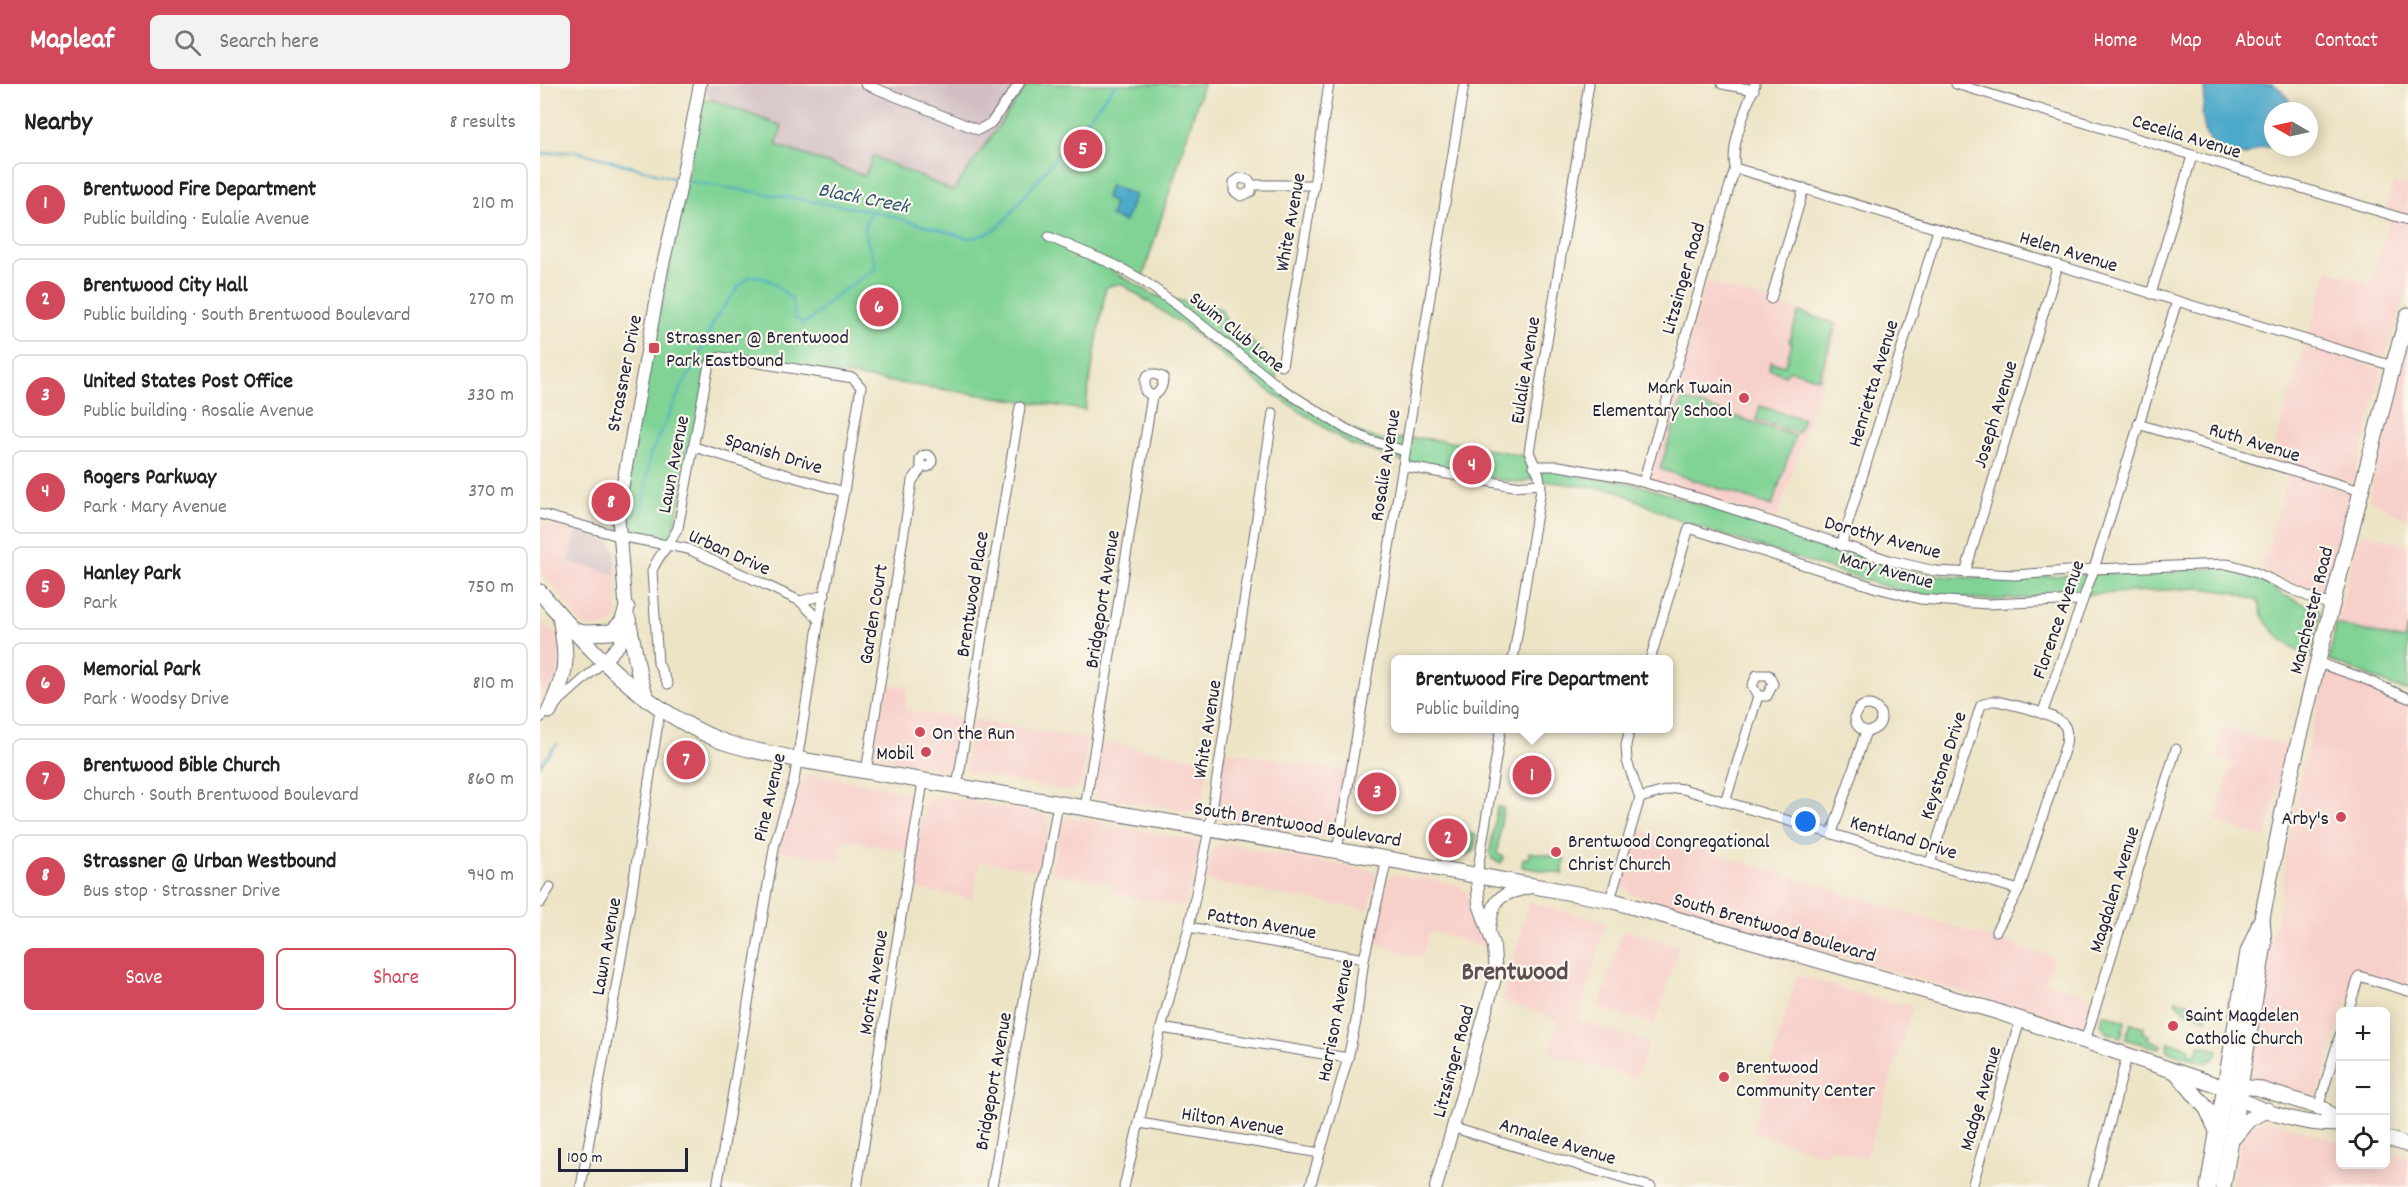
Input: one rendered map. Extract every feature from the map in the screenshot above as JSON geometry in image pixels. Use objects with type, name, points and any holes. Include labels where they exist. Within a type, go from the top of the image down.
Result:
[{"type":"main road","name":"Manchester Road","points":[[2223,1187],[2231,1143],[2235,1091],[2265,945],[2262,918],[2288,786],[2361,491],[2408,315]]},
{"type":"main road","name":"South Brentwood Boulevard","points":[[540,592],[603,662],[647,700],[660,710],[721,741],[795,759],[866,772],[1477,874],[1610,900],[2020,1020],[2235,1091],[2267,1110],[2319,1125],[2336,1124]]},
{"type":"main road","points":[[572,630],[584,633],[612,632],[627,613]]},
{"type":"main road","points":[[627,613],[637,666],[647,700]]},
{"type":"main road","points":[[544,714],[562,684],[565,666],[560,616]]},
{"type":"main road","points":[[2175,1071],[2207,1109],[2218,1132]]},
{"type":"main road","name":"South Brentwood Boulevard","points":[[2235,1091],[2257,1088],[2324,1109],[2336,1120]]},
{"type":"main road","name":"Manchester Road","points":[[2208,1187],[2218,1132],[2235,1091]]},
{"type":"main road","points":[[2231,1143],[2248,1120],[2267,1110]]},
{"type":"main road","points":[[2390,1140],[2408,1145]]},
{"type":"street","points":[[865,84],[978,130],[991,123],[1019,84]]},
{"type":"street","name":"White Avenue","points":[[1282,366],[1314,185],[1329,84]]},
{"type":"street","name":"Rosalie Avenue","points":[[1337,851],[1403,466],[1464,84]]},
{"type":"street","name":"Eulalie Avenue","points":[[1541,484],[1529,452],[1589,84]]},
{"type":"street","points":[[1722,84],[1755,87]]},
{"type":"street","name":"Cecelia Avenue","points":[[1956,84],[2408,220]]},
{"type":"street","name":"Strassner Drive","points":[[603,662],[619,645],[624,635],[627,613],[618,511],[662,269],[685,165],[697,85]]},
{"type":"street","name":"Litzsinger Road","points":[[1643,482],[1735,168],[1733,155],[1746,108],[1755,87]]},
{"type":"street","points":[[2151,294],[2192,156]]},
{"type":"street","name":"Helen Avenue","points":[[1735,168],[2393,366]]},
{"type":"street","points":[[1252,185],[1314,185]]},
{"type":"street","points":[[1771,299],[1804,188]]},
{"type":"street","name":"Henrietta Avenue","points":[[1841,546],[1938,230]]},
{"type":"street","name":"Swim Club Lane","points":[[1049,237],[1115,265],[1142,280],[1178,305],[1282,389],[1346,429],[1370,440],[1405,451]]},
{"type":"street","name":"Joseph Avenue","points":[[1965,573],[2058,264]]},
{"type":"street","name":"Florence Avenue","points":[[2042,714],[2094,569],[2177,301]]},
{"type":"street","name":"Lawn Avenue","points":[[668,684],[658,663],[651,577],[657,560],[670,544],[678,528],[709,364],[714,358],[721,357],[848,376],[858,381]]},
{"type":"street","name":"Pine Avenue","points":[[717,1187],[775,843],[792,790],[795,759],[861,387],[858,381]]},
{"type":"street","name":"Bridgeport Avenue","points":[[1085,808],[1152,396]]},
{"type":"street","name":"Brentwood Place","points":[[957,787],[1020,407]]},
{"type":"street","name":"White Avenue","points":[[1124,1187],[1161,1028],[1189,927],[1209,830],[1273,413]]},
{"type":"street","name":"Ruth Avenue","points":[[2138,424],[2361,491]]},
{"type":"street","name":"Spanish Drive","points":[[694,447],[844,492]]},
{"type":"street","name":"Garden Court","points":[[866,772],[912,482],[922,466]]},
{"type":"street","points":[[1403,466],[1514,486],[1541,484],[1514,655]]},
{"type":"street","name":"Dorothy Avenue","points":[[1534,466],[1559,466],[1643,482],[1841,546],[1916,567],[1965,573],[2044,574],[2094,569],[2226,564],[2252,571],[2299,594],[2332,605]]},
{"type":"street","name":"Urban Drive","points":[[540,514],[619,536],[688,549],[800,601],[819,620]]},
{"type":"street","name":"Mary Avenue","points":[[1651,655],[1689,528],[1877,588],[1920,598],[1988,604],[2082,600]]},
{"type":"street","points":[[800,601],[825,595]]},
{"type":"street","points":[[544,714],[603,662]]},
{"type":"street","points":[[2318,663],[2360,677],[2408,698]]},
{"type":"street","points":[[1725,802],[1758,696]]},
{"type":"street","name":"Keystone Drive","points":[[1930,863],[1981,705],[1997,701],[2042,714]]},
{"type":"street","name":"Lawn Avenue","points":[[581,1187],[626,930],[660,710]]},
{"type":"street","points":[[1996,931],[2019,890],[2067,738],[2064,725],[2057,719],[2042,714]]},
{"type":"street","points":[[1832,833],[1866,730]]},
{"type":"street","points":[[1477,874],[1500,733]]},
{"type":"street","points":[[1610,900],[1640,798],[1627,761],[1626,745],[1629,733]]},
{"type":"street","name":"Magdalen Avenue","points":[[2085,1041],[2176,748]]},
{"type":"street","name":"Moritz Avenue","points":[[857,1187],[923,782]]},
{"type":"street","name":"Kentland Drive","points":[[1640,798],[1675,788],[2019,890]]},
{"type":"street","name":"Bridgeport Avenue","points":[[993,1187],[1058,804]]},
{"type":"street","name":"Harrison Avenue","points":[[1310,1187],[1348,1058],[1356,1021],[1364,959],[1388,859]]},
{"type":"street","name":"Litzsinger Road","points":[[1436,1187],[1496,975],[1496,963],[1489,930],[1479,904],[1477,874]]},
{"type":"street","points":[[1489,930],[1495,902],[1502,896],[1534,886]]},
{"type":"street","points":[[540,903],[550,887]]},
{"type":"street","name":"Patton Avenue","points":[[1189,927],[1364,959]]},
{"type":"street","points":[[2349,1007],[2359,976],[2408,991]]},
{"type":"street","name":"Madge Avenue","points":[[1972,1187],[2020,1020]]},
{"type":"street","points":[[1161,1028],[1348,1058]]},
{"type":"street","points":[[2318,1107],[2336,1048]]},
{"type":"street","points":[[2093,1187],[2127,1056]]},
{"type":"street","name":"Hilton Avenue","points":[[1140,1124],[1320,1153]]},
{"type":"street","name":"Annalee Avenue","points":[[1454,1128],[1651,1187]]},
{"type":"shaded area","points":[[700,84],[1028,84],[953,191],[874,156],[866,176],[776,145],[782,126],[710,99]]},
{"type":"shaded area","points":[[2408,174],[2408,215],[2385,208],[2393,183],[2404,186]]},
{"type":"shaded area","points":[[2390,219],[2408,225],[2408,288],[2386,355],[2381,357],[2308,335],[2328,270],[2370,284]]},
{"type":"shaded area","name":"Mark Twain Elementary School","points":[[1707,282],[1841,323],[1777,520],[1654,481],[1649,477]]},
{"type":"shaded area","points":[[2305,346],[2382,371],[2354,481],[2351,483],[2270,459]]},
{"type":"shaded area","points":[[2408,346],[2408,520],[2369,499]]},
{"type":"shaded area","points":[[2289,474],[2346,492],[2350,496],[2326,590],[2323,593],[2305,590],[2261,570]]},
{"type":"shaded area","points":[[540,524],[576,531],[569,562],[616,574],[616,617],[609,625],[593,628],[583,625],[540,571]]},
{"type":"shaded area","points":[[576,531],[612,542],[616,574],[568,562]]},
{"type":"shaded area","points":[[2365,532],[2408,546],[2408,626],[2404,640],[2336,624],[2359,536]]},
{"type":"shaded area","points":[[540,619],[556,637],[560,647],[556,681],[540,694]]},
{"type":"shaded area","points":[[2326,672],[2332,672],[2408,703],[2408,986],[2362,971],[2357,972],[2345,1007],[2336,1007],[2336,1036],[2318,1094],[2315,1097],[2264,1082],[2254,1075],[2250,1067],[2268,953],[2280,905],[2286,855],[2301,774]]},
{"type":"shaded area","points":[[883,683],[908,687],[905,710],[963,718],[955,764],[952,769],[943,770],[873,755]]},
{"type":"shaded area","points":[[973,720],[1089,739],[1078,788],[1068,791],[970,773],[965,766]]},
{"type":"shaded area","points":[[2223,727],[2288,746],[2266,838],[2214,822],[2232,763],[2215,758]]},
{"type":"shaded area","points":[[1100,741],[1210,761],[1201,806],[1196,811],[1187,811],[1101,797],[1096,794],[1093,785]]},
{"type":"shaded area","points":[[1223,750],[1346,771],[1335,830],[1332,835],[1322,838],[1222,819],[1215,806]]},
{"type":"shaded area","points":[[814,774],[914,793],[908,851],[845,840],[840,861],[779,851],[785,824],[803,781]]},
{"type":"shaded area","points":[[931,796],[1045,815],[1049,825],[1041,871],[980,861],[973,899],[910,888],[925,804]]},
{"type":"shaded area","points":[[1066,818],[1198,841],[1200,852],[1185,907],[1112,893],[1113,883],[1051,873],[1060,826]]},
{"type":"shaded area","points":[[1639,830],[2053,957],[2046,982],[2094,998],[2086,1019],[2075,1025],[1631,894],[1625,888],[1623,880]]},
{"type":"shaded area","points":[[1218,844],[1372,871],[1376,879],[1368,910],[1205,881],[1212,851]]},
{"type":"shaded area","points":[[1393,874],[1458,885],[1462,888],[1466,892],[1484,947],[1430,931],[1421,958],[1374,943],[1386,881]]},
{"type":"shaded area","points":[[1529,902],[1606,923],[1579,1020],[1649,1043],[1637,1079],[1549,1053],[1558,1020],[1502,1000]]},
{"type":"shaded area","points":[[1623,929],[1679,946],[1655,1025],[1599,1008]]},
{"type":"shaded area","points":[[1797,975],[1874,998],[1913,1006],[1866,1159],[1829,1148],[1826,1155],[1752,1132]]},
{"type":"shaded area","points":[[2264,1119],[2336,1141],[2336,1169],[2390,1169],[2390,1153],[2408,1158],[2408,1187],[2232,1187],[2243,1131]]},
{"type":"green space","points":[[1028,84],[1203,84],[1142,280],[1110,264],[1109,269],[1156,296],[1221,309],[1226,320],[1276,363],[1277,383],[1358,432],[1388,442],[1398,439],[1433,439],[1523,456],[1529,469],[1567,470],[1642,486],[1897,568],[1948,577],[2012,578],[2216,568],[2237,571],[2261,580],[2285,596],[2318,609],[2320,614],[2310,657],[2289,645],[2277,634],[2266,622],[2258,601],[2236,593],[2200,588],[1994,600],[1930,596],[1897,590],[1685,523],[1615,490],[1529,479],[1523,483],[1434,469],[1398,460],[1351,445],[1275,395],[1179,322],[1120,283],[1106,287],[1085,410],[721,357],[714,358],[670,545],[619,536],[618,511],[703,101],[710,99],[782,126],[776,145],[865,176],[873,156],[953,191]]},
{"type":"green space","points":[[1799,312],[1836,324],[1819,379],[1790,370],[1785,375],[1769,369],[1771,362],[1785,366],[1792,343],[1789,342]]},
{"type":"green space","points":[[1682,399],[1795,436],[1772,506],[1660,469]]},
{"type":"green space","points":[[1760,406],[1803,419],[1798,433],[1756,420]]},
{"type":"green space","points":[[2336,624],[2404,640],[2408,626],[2408,690],[2329,660]]},
{"type":"green space","points":[[1497,807],[1503,808],[1497,853],[1503,857],[1501,863],[1492,859],[1490,852]]},
{"type":"green space","points":[[1462,832],[1476,835],[1474,851],[1462,857],[1451,855],[1453,843],[1460,843]]},
{"type":"green space","points":[[1529,852],[1564,858],[1563,874],[1522,867],[1523,858],[1528,859]]},
{"type":"green space","points":[[2176,999],[2210,1011],[2207,1019],[2187,1012],[2176,1003]]},
{"type":"green space","points":[[2103,1014],[2125,1021],[2121,1037],[2107,1033],[2101,1024]]},
{"type":"green space","points":[[2131,1023],[2144,1027],[2142,1033],[2149,1035],[2148,1039],[2162,1045],[2160,1049],[2125,1039]]},
{"type":"green space","points":[[2169,1042],[2190,1048],[2189,1053],[2196,1055],[2200,1045],[2218,1050],[2217,1055],[2214,1059],[2204,1063],[2167,1051]]},
{"type":"water","points":[[2206,84],[2273,84],[2290,102],[2264,102],[2264,147],[2245,156],[2220,151],[2206,135],[2202,115]]},
{"type":"water","points":[[1110,185],[1135,195],[1125,222],[1110,216],[1114,204],[1106,197]]},
{"type":"waterway","name":"Black Creek","points":[[686,181],[872,211],[968,238],[977,237],[1000,226],[1116,84]]},
{"type":"waterway","name":"Black Creek","points":[[540,154],[575,151],[677,179]]},
{"type":"waterway","points":[[642,512],[650,455],[715,319],[739,286],[749,277],[755,276],[769,280],[792,299],[795,318],[803,323],[810,320],[835,296],[875,269],[876,265],[865,231],[867,218],[872,211]]},
{"type":"waterway","points":[[540,765],[557,744]]},
{"type":"place","name":"Hanley Park","points":[[1083,149]]},
{"type":"place","name":"Memorial Park","points":[[879,307]]},
{"type":"place","name":"Strassner @ Brentwood Park Eastbound","points":[[654,348]]},
{"type":"place","name":"Mark Twain Elementary School","points":[[1744,398]]},
{"type":"place","name":"Rogers Parkway","points":[[1472,465]]},
{"type":"place","name":"Strassner @ Urban Westbound","points":[[611,502]]},
{"type":"place","name":"On the Run","points":[[920,732]]},
{"type":"place","name":"Mobil","points":[[926,752]]},
{"type":"place","name":"Brentwood Bible Church","points":[[686,760]]},
{"type":"place","name":"Brentwood Fire Department","points":[[1532,775]]},
{"type":"place","name":"United States Post Office","points":[[1377,792]]},
{"type":"place","name":"Arby's","points":[[2341,817]]},
{"type":"place","name":"Brentwood City Hall","points":[[1448,838]]},
{"type":"place","name":"Brentwood Congregational Christ Church","points":[[1556,852]]},
{"type":"place","name":"Saint Magdelen Catholic Church","points":[[2173,1026]]},
{"type":"place","name":"Brentwood Community Center","points":[[1724,1077]]},
{"type":"district","name":"Brentwood","points":[[1515,970]]}]
